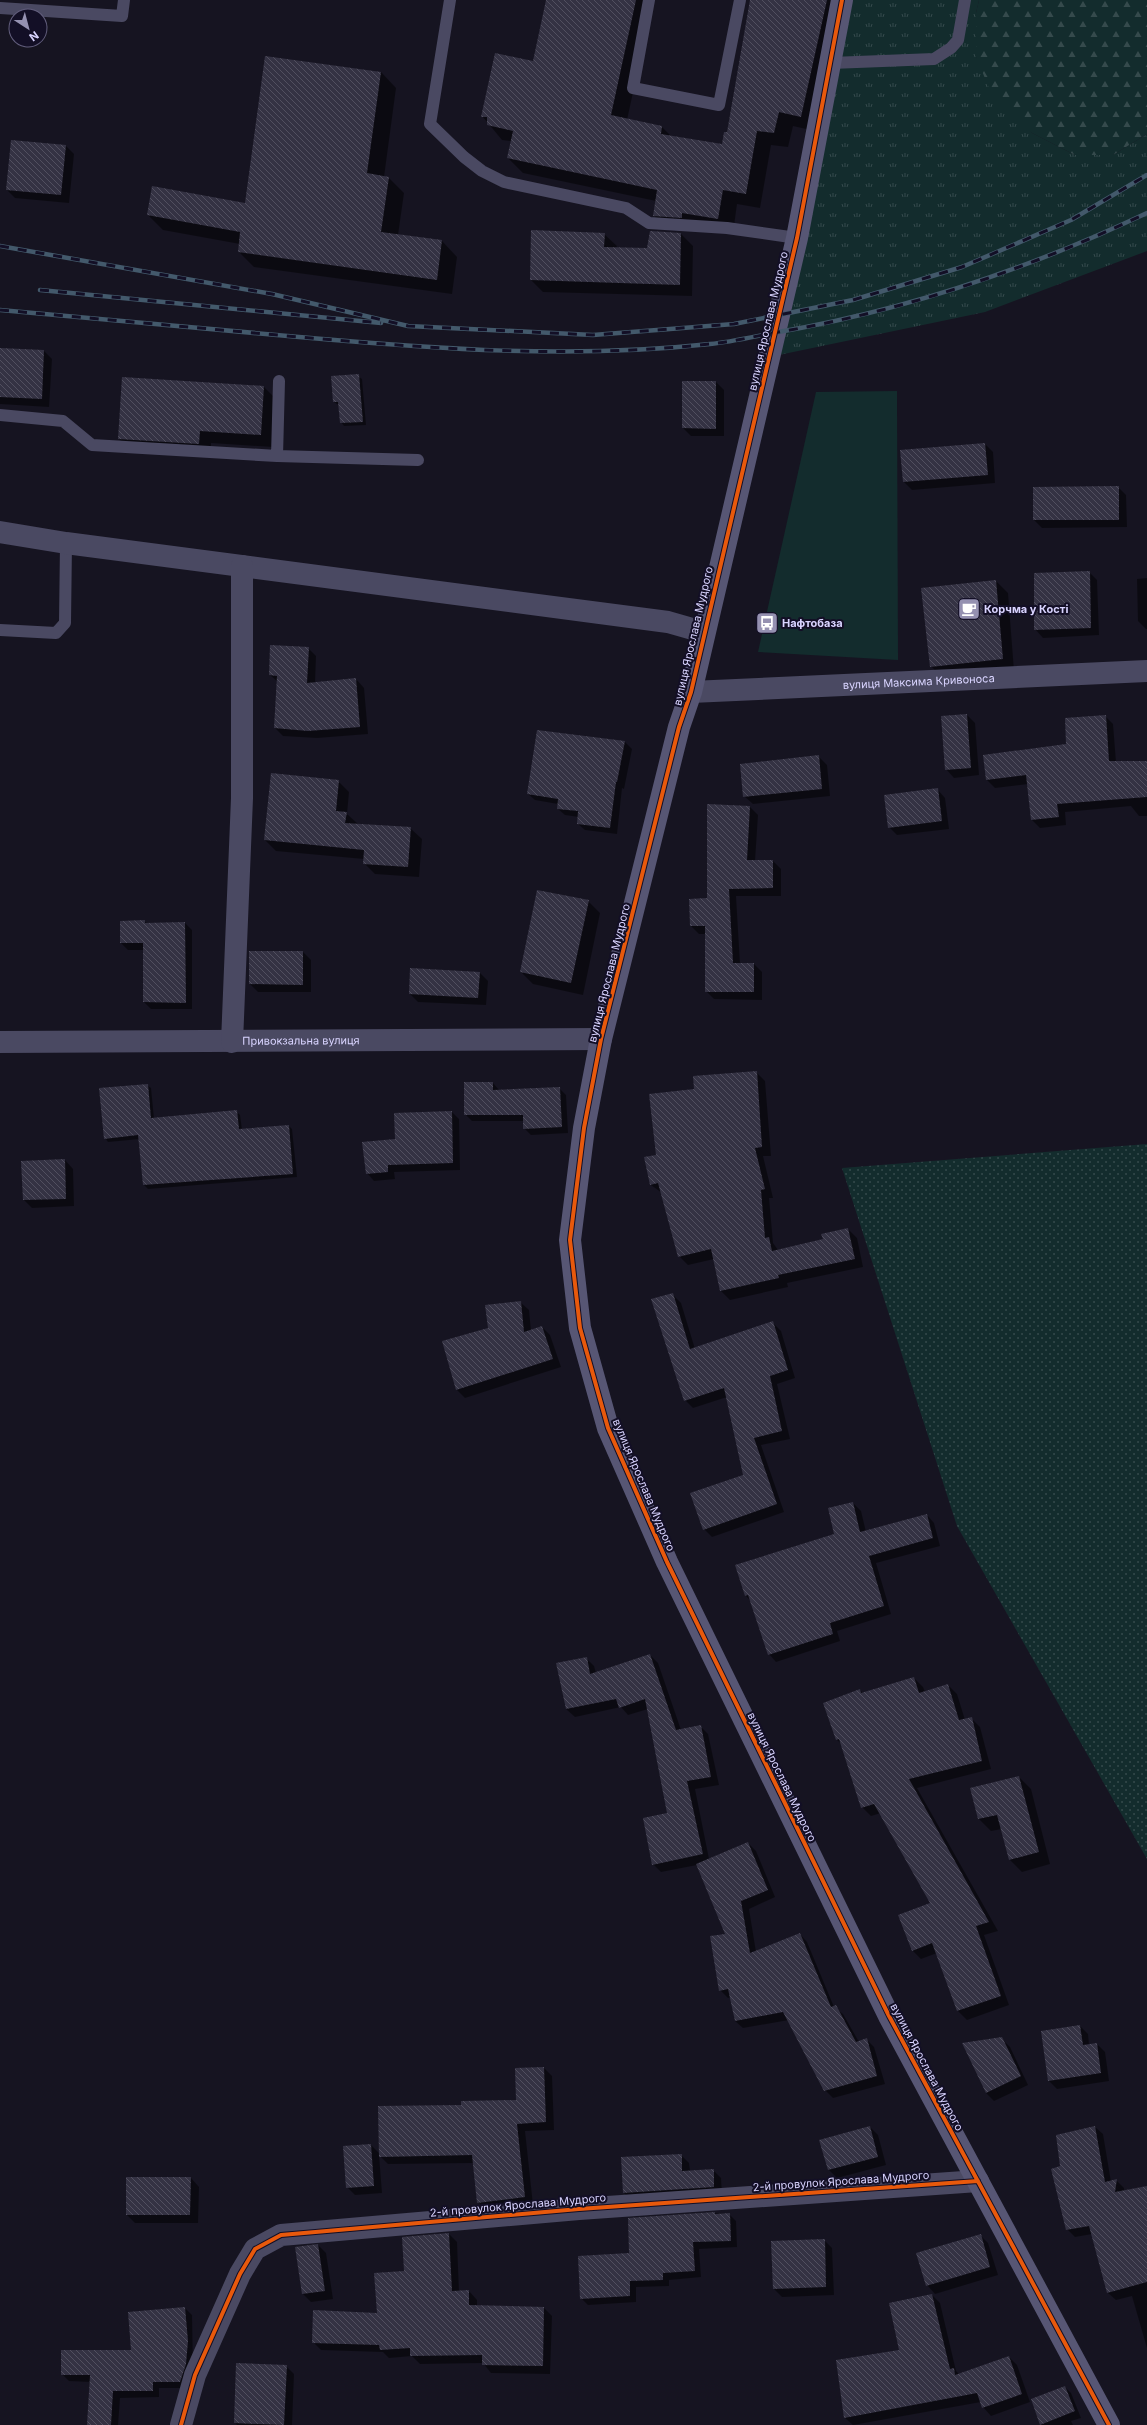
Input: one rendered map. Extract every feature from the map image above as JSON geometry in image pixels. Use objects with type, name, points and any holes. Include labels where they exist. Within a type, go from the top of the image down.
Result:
[{"type":"main road","name":"вулиця Ярослава Мудрого","points":[[842,0],[797,238],[703,632],[691,692],[679,727],[601,1039],[584,1128],[570,1240],[580,1328],[608,1428],[667,1562],[885,2009],[1109,2425]]},
{"type":"street","points":[[0,532],[242,566],[668,622],[703,632]]},
{"type":"street","points":[[232,1042],[242,798],[242,566]]},
{"type":"street","name":"вулиця Максима Кривоноса","points":[[691,692],[1147,671]]},
{"type":"street","name":"Привокзальна вулиця","points":[[0,1042],[601,1039]]},
{"type":"street","name":"2-й провулок Ярослава Мудрого","points":[[181,2425],[195,2375],[240,2274],[255,2249],[281,2235],[579,2209],[978,2181]]},
{"type":"lane","points":[[0,8],[122,16],[124,0]]},
{"type":"lane","points":[[450,0],[430,124],[464,158],[482,171],[504,182],[626,208],[649,223],[727,228],[797,238]]},
{"type":"lane","points":[[649,0],[632,88],[719,104],[740,0]]},
{"type":"lane","points":[[831,63],[934,59],[951,48],[958,40],[965,0]]},
{"type":"lane","points":[[277,456],[279,381]]},
{"type":"lane","points":[[0,415],[63,421],[92,445],[277,456],[418,460]]},
{"type":"lane","points":[[0,630],[56,633],[65,623],[66,542]]},
{"type":"green space","points":[[835,0],[979,0],[976,13],[976,57],[1032,133],[1075,155],[1113,155],[1147,134],[1147,251],[985,312],[759,359],[780,289]]},
{"type":"green space","points":[[979,0],[1147,0],[1147,134],[1113,155],[1075,155],[1032,133],[993,97],[976,57],[976,13]]},
{"type":"green space","points":[[897,391],[898,660],[758,652],[816,392]]},
{"type":"green space","points":[[1147,1144],[1147,1859],[957,1526],[842,1168]]},
{"type":"building","points":[[546,0],[636,0],[611,115],[662,126],[661,134],[722,144],[724,132],[727,132],[750,0],[827,0],[801,117],[779,112],[774,133],[757,131],[746,194],[723,190],[718,219],[682,213],[682,218],[653,216],[657,190],[507,158],[513,131],[487,125],[487,117],[481,117],[495,53],[533,61]]},
{"type":"building","points":[[265,56],[381,72],[367,173],[389,177],[381,232],[442,240],[437,280],[238,252],[240,232],[147,215],[152,186],[245,203]]},
{"type":"building","points":[[11,140],[66,145],[61,195],[6,190]]},
{"type":"building","points":[[531,230],[605,233],[604,247],[647,248],[650,231],[681,233],[680,285],[530,280]]},
{"type":"building","points":[[0,348],[44,350],[42,399],[0,397]]},
{"type":"building","points":[[359,374],[363,422],[340,423],[338,402],[333,402],[331,376]]},
{"type":"building","points":[[122,377],[264,386],[261,435],[200,431],[199,444],[118,439]]},
{"type":"building","points":[[682,381],[716,381],[716,429],[682,428]]},
{"type":"building","points":[[985,443],[988,475],[903,482],[900,450]]},
{"type":"building","points":[[1119,486],[1119,520],[1033,520],[1033,487]]},
{"type":"building","points":[[1090,571],[1091,628],[1034,630],[1034,573]]},
{"type":"building","points":[[996,580],[1003,659],[930,667],[921,588]]},
{"type":"building","points":[[270,645],[309,647],[307,683],[356,678],[360,727],[308,731],[274,728],[277,676],[269,675]]},
{"type":"building","points":[[967,714],[971,768],[945,770],[941,716]]},
{"type":"building","points":[[1106,715],[1109,761],[1147,761],[1147,797],[1057,804],[1059,817],[1031,820],[1026,775],[986,780],[983,755],[1066,744],[1065,718]]},
{"type":"building","points":[[537,730],[625,741],[616,782],[610,828],[577,824],[578,811],[557,809],[558,799],[527,794]]},
{"type":"building","points":[[819,755],[822,789],[743,797],[740,764]]},
{"type":"building","points":[[271,773],[339,780],[336,811],[347,812],[345,823],[411,827],[408,867],[363,864],[364,850],[264,840]]},
{"type":"building","points":[[938,788],[942,821],[888,828],[884,795]]},
{"type":"building","points":[[707,804],[750,806],[747,860],[773,860],[773,888],[729,889],[733,963],[754,963],[754,992],[705,992],[705,926],[690,926],[689,899],[707,898]]},
{"type":"building","points":[[537,890],[589,900],[571,983],[520,972]]},
{"type":"building","points":[[145,920],[145,923],[185,922],[186,1003],[143,1002],[143,943],[120,943],[120,921]]},
{"type":"building","points":[[249,951],[303,951],[303,985],[249,984]]},
{"type":"building","points":[[410,968],[480,972],[478,998],[409,994]]},
{"type":"building","points":[[757,1071],[762,1147],[755,1148],[765,1189],[761,1190],[765,1238],[769,1237],[772,1251],[823,1239],[821,1234],[848,1228],[855,1259],[778,1275],[779,1278],[720,1291],[711,1249],[678,1257],[658,1183],[650,1185],[644,1157],[656,1155],[649,1094],[694,1089],[693,1076]]},
{"type":"building","points":[[464,1082],[493,1082],[493,1090],[560,1087],[562,1127],[523,1129],[523,1115],[464,1115]]},
{"type":"building","points":[[148,1084],[151,1118],[237,1110],[239,1129],[289,1125],[293,1174],[143,1185],[138,1135],[104,1139],[99,1088]]},
{"type":"building","points":[[452,1111],[453,1163],[388,1165],[388,1172],[366,1174],[362,1142],[395,1139],[394,1113]]},
{"type":"building","points":[[65,1159],[66,1199],[23,1200],[21,1161]]},
{"type":"building","points":[[673,1293],[690,1349],[773,1321],[788,1370],[770,1376],[782,1431],[754,1438],[777,1504],[703,1530],[690,1493],[743,1475],[724,1388],[684,1401],[651,1299]]},
{"type":"building","points":[[521,1301],[524,1332],[542,1326],[553,1359],[456,1390],[442,1341],[488,1328],[485,1305]]},
{"type":"building","points":[[853,1502],[860,1532],[927,1514],[933,1538],[869,1556],[884,1606],[830,1623],[833,1634],[768,1655],[748,1595],[745,1596],[735,1565],[834,1534],[828,1508]]},
{"type":"building","points":[[650,1654],[676,1730],[701,1725],[711,1777],[687,1781],[703,1854],[652,1865],[643,1818],[667,1813],[645,1699],[619,1708],[616,1699],[566,1709],[556,1663],[587,1657],[590,1674]]},
{"type":"building","points":[[914,1677],[919,1693],[948,1684],[959,1720],[972,1717],[982,1761],[909,1779],[989,1922],[976,1926],[1001,1996],[957,2011],[932,1943],[912,1951],[898,1915],[930,1903],[874,1804],[861,1808],[839,1739],[836,1740],[823,1703],[860,1689],[861,1693]]},
{"type":"building","points":[[1019,1776],[1039,1852],[1009,1860],[997,1815],[978,1819],[970,1788]]},
{"type":"building","points":[[748,1842],[768,1890],[741,1901],[750,1953],[800,1933],[831,2007],[836,2005],[856,2042],[867,2038],[877,2076],[824,2091],[783,2012],[735,2021],[728,1989],[719,1991],[710,1936],[725,1934],[696,1864]]},
{"type":"building","points":[[1080,2025],[1083,2045],[1097,2043],[1101,2073],[1048,2081],[1041,2031]]},
{"type":"building","points":[[1002,2037],[1021,2076],[986,2093],[962,2043]]},
{"type":"building","points":[[544,2067],[546,2122],[517,2124],[525,2197],[477,2203],[472,2155],[379,2157],[378,2106],[461,2105],[461,2101],[516,2100],[515,2068]]},
{"type":"building","points":[[870,2126],[878,2157],[828,2170],[819,2140]]},
{"type":"building","points":[[1095,2126],[1105,2182],[1117,2179],[1115,2192],[1147,2186],[1147,2282],[1107,2293],[1089,2226],[1066,2230],[1051,2169],[1060,2166],[1056,2135]]},
{"type":"building","points":[[371,2144],[374,2186],[346,2188],[343,2146]]},
{"type":"building","points":[[682,2154],[682,2171],[714,2169],[714,2187],[623,2193],[621,2157]]},
{"type":"building","points":[[126,2177],[191,2177],[190,2215],[126,2215]]},
{"type":"building","points":[[715,2212],[715,2214],[730,2213],[731,2241],[693,2242],[695,2271],[663,2273],[663,2280],[630,2281],[630,2296],[580,2299],[578,2256],[629,2253],[628,2218]]},
{"type":"building","points":[[449,2233],[452,2291],[469,2290],[469,2305],[544,2307],[543,2366],[482,2365],[482,2355],[410,2356],[410,2348],[380,2350],[379,2345],[312,2343],[313,2310],[377,2313],[374,2273],[404,2271],[402,2237]]},
{"type":"building","points":[[981,2234],[990,2267],[926,2286],[916,2253]]},
{"type":"building","points":[[825,2239],[826,2287],[773,2289],[771,2241]]},
{"type":"building","points":[[318,2244],[325,2291],[302,2294],[295,2247]]},
{"type":"building","points":[[932,2294],[950,2369],[954,2368],[955,2375],[1009,2356],[1022,2394],[982,2408],[977,2393],[844,2418],[836,2360],[899,2350],[889,2303]]},
{"type":"building","points":[[185,2307],[188,2341],[186,2364],[180,2382],[153,2382],[153,2391],[113,2391],[111,2425],[87,2425],[90,2375],[61,2375],[61,2350],[131,2350],[128,2312]]},
{"type":"building","points":[[236,2363],[287,2365],[284,2425],[234,2423]]},
{"type":"building","points":[[1065,2386],[1075,2411],[1040,2425],[1031,2399]]},
{"type":"railway","points":[[0,246],[272,294],[408,326],[593,335],[734,324],[853,300],[962,267],[1071,220],[1147,175]]},
{"type":"railway","points":[[0,310],[350,341],[504,351],[607,351],[710,344],[822,324],[870,313],[964,286],[1056,253],[1147,213]]},
{"type":"railway","points":[[40,290],[381,323]]},
{"type":"cycle path","points":[[842,0],[797,238],[691,692],[679,727],[601,1039],[584,1128],[570,1240],[580,1328],[608,1428],[667,1562],[889,2016],[1109,2425]]},
{"type":"cycle path","points":[[181,2425],[195,2375],[240,2274],[255,2249],[281,2235],[579,2209],[978,2181]]},
{"type":"place","name":"Корчма у Кості","points":[[969,609]]},
{"type":"place","name":"Нафтобаза","points":[[767,623]]}]
